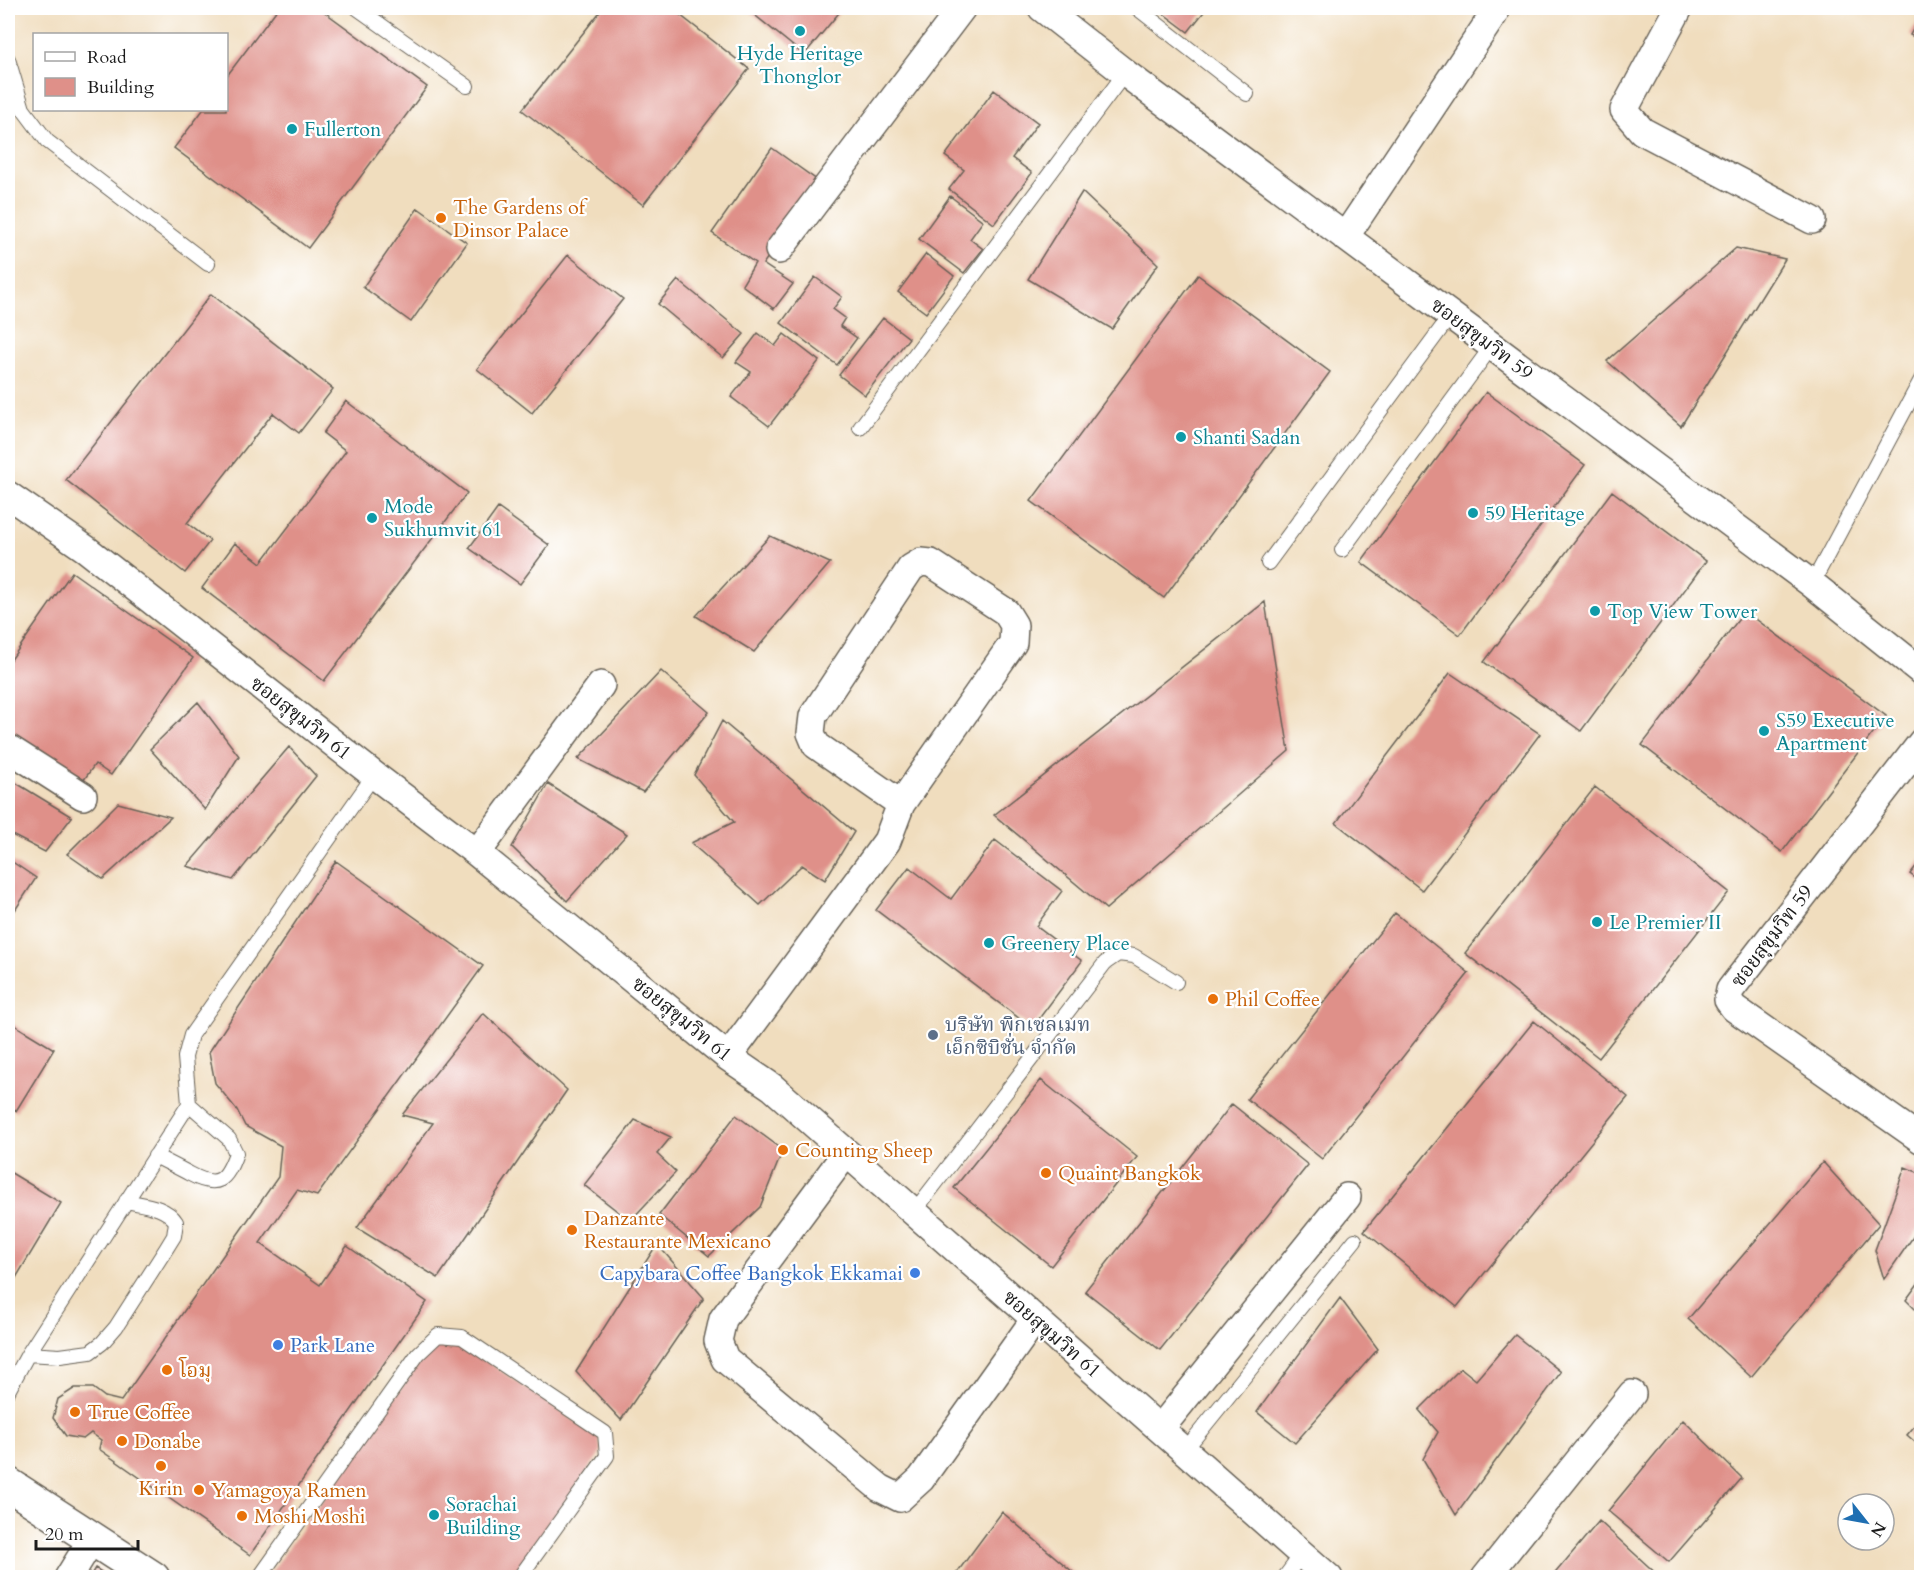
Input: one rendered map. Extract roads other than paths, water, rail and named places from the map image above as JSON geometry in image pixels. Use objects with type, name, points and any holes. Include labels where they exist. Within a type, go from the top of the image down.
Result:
[{"type":"main road","points":[[8,1484],[153,1578]]},
{"type":"street","points":[[779,250],[962,8]]},
{"type":"street","name":"ซอยสุขุมวิท 59","points":[[1042,8],[1125,73],[1812,584],[1922,672]]},
{"type":"street","points":[[1679,8],[1624,110],[1642,131],[1812,220]]},
{"type":"street","points":[[1345,237],[1494,14]]},
{"type":"street","name":"ซอยสุขุมวิท 61","points":[[8,495],[86,549],[477,853],[728,1056],[772,1088],[1329,1578]]},
{"type":"street","points":[[728,1056],[887,841],[902,804],[1013,643],[1014,625],[1006,612],[931,563],[921,562],[911,568],[813,716],[811,733],[816,745],[902,804]]},
{"type":"street","points":[[477,853],[601,685]]},
{"type":"street","name":"ซอยสุขุมวิท 59","points":[[1922,742],[1730,990],[1728,1000],[1734,1008],[1922,1140]]},
{"type":"street","points":[[8,748],[83,796]]},
{"type":"street","points":[[846,1153],[723,1319],[718,1341],[725,1359],[880,1488],[900,1498],[921,1479],[1035,1319]]},
{"type":"street","points":[[1160,1429],[1347,1197]]},
{"type":"street","points":[[1485,1578],[1632,1394]]},
{"type":"street","points":[[68,1578],[92,1539]]},
{"type":"lane","points":[[357,8],[467,86]]},
{"type":"lane","points":[[1137,8],[1247,94]]},
{"type":"lane","points":[[8,59],[23,110],[47,141],[208,264]]},
{"type":"lane","points":[[860,428],[1125,73]]},
{"type":"lane","points":[[1269,563],[1451,315]]},
{"type":"lane","points":[[1342,550],[1492,346]]},
{"type":"lane","points":[[1812,584],[1922,378]]},
{"type":"lane","points":[[8,1391],[28,1354],[189,1104],[185,1057],[191,1035],[374,775]]},
{"type":"lane","points":[[913,1213],[1105,963],[1118,954],[1134,956],[1176,982]]},
{"type":"lane","points":[[155,1156],[204,1181],[214,1182],[223,1178],[230,1168],[236,1153],[229,1139],[189,1104]]},
{"type":"lane","points":[[28,1354],[60,1356],[90,1352],[116,1328],[174,1236],[176,1221],[165,1211],[126,1201]]},
{"type":"lane","points":[[1185,1450],[1355,1240]]},
{"type":"lane","points":[[259,1578],[418,1354],[438,1335],[462,1337],[604,1432],[607,1456],[591,1475],[519,1578]]},
{"type":"lane","points":[[1284,1578],[1302,1554]]},
{"type":"place","name":"Hyde Heritage Thonglor","points":[[800,31]]},
{"type":"place","name":"Fullerton","points":[[292,129]]},
{"type":"place","name":"The Gardens of Dinsor Palace","points":[[441,218]]},
{"type":"place","name":"Shanti Sadan","points":[[1181,437]]},
{"type":"place","name":"59 Heritage","points":[[1473,513]]},
{"type":"place","name":"Mode Sukhumvit 61","points":[[372,518]]},
{"type":"place","name":"Top View Tower","points":[[1595,611]]},
{"type":"place","name":"S59 Executive Apartment","points":[[1764,731]]},
{"type":"place","name":"Le Premier II","points":[[1597,922]]},
{"type":"place","name":"Greenery Place","points":[[989,943]]},
{"type":"place","name":"Phil Coffee","points":[[1213,999]]},
{"type":"place","name":"บริษัท พิกเซลเมท เอ็กซิบิชั่น จำกัด","points":[[933,1035]]},
{"type":"place","name":"Counting Sheep","points":[[783,1150]]},
{"type":"place","name":"Quaint Bangkok","points":[[1046,1173]]},
{"type":"place","name":"Danzante Restaurante Mexicano","points":[[572,1230]]},
{"type":"place","name":"Capybara Coffee Bangkok Ekkamai","points":[[915,1273]]},
{"type":"place","name":"Park Lane","points":[[278,1345]]},
{"type":"place","name":"โอมุ","points":[[167,1370]]},
{"type":"place","name":"True Coffee","points":[[75,1412]]},
{"type":"place","name":"Donabe","points":[[122,1441]]},
{"type":"place","name":"Kirin","points":[[161,1466]]},
{"type":"place","name":"Yamagoya Ramen","points":[[199,1490]]},
{"type":"place","name":"Sorachai Building","points":[[434,1515]]},
{"type":"place","name":"Moshi Moshi","points":[[242,1516]]}]
